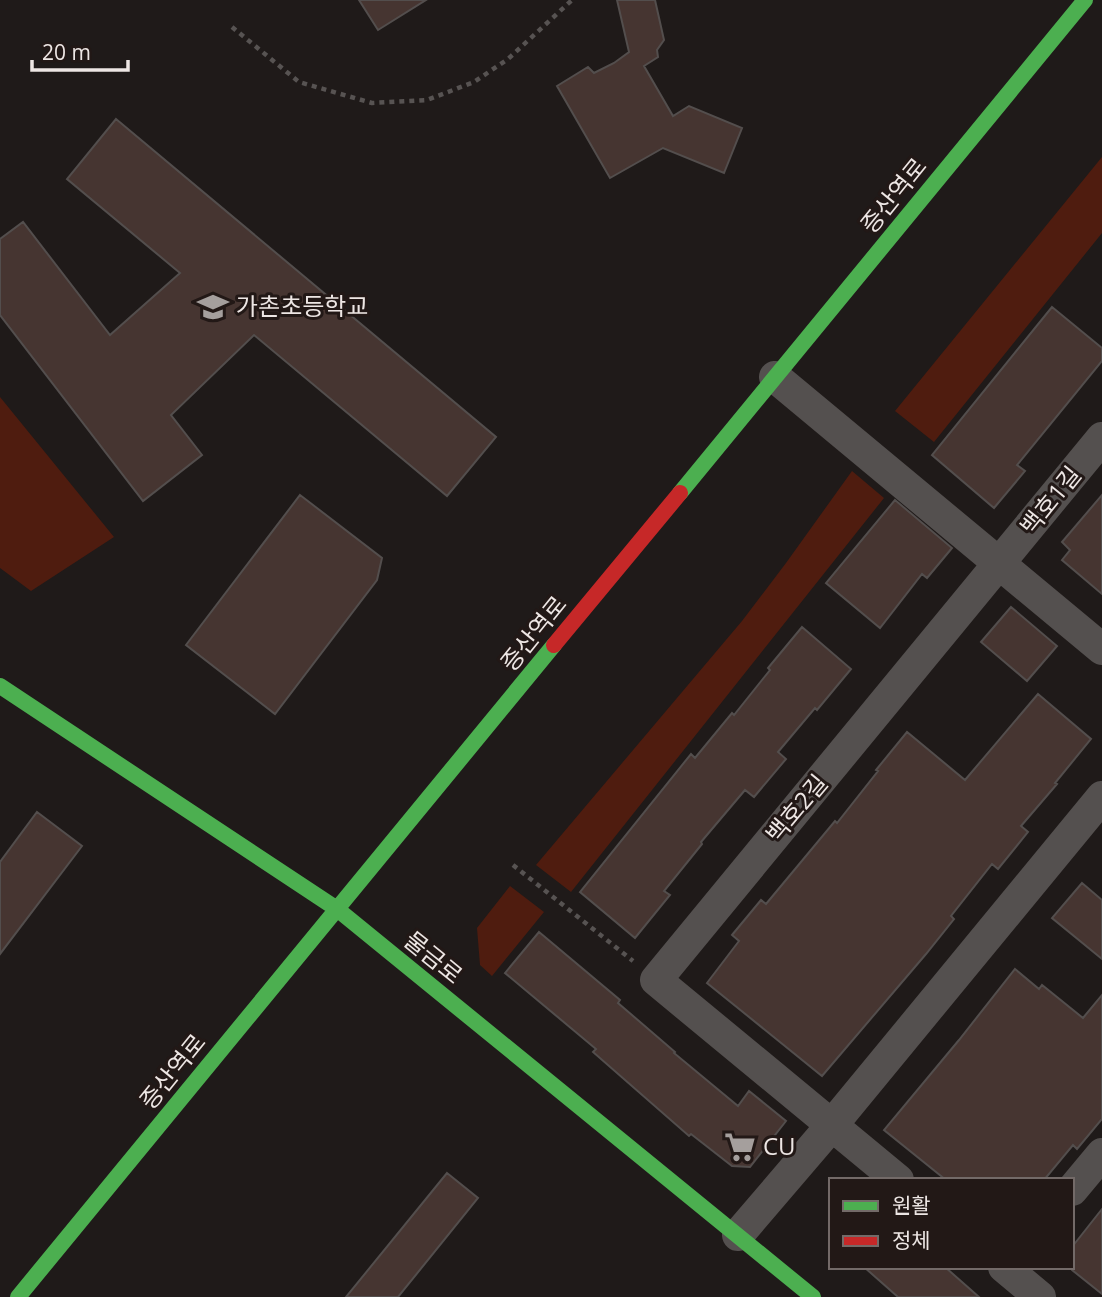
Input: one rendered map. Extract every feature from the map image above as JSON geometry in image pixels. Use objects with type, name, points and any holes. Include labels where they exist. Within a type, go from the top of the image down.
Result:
[{"type":"street","name":"증산역로","points":[[18,1297],[1085,0]]},
{"type":"street","points":[[775,377],[1102,649]]},
{"type":"street","name":"백호1길","points":[[999,565],[1102,438]]},
{"type":"street","name":"백호2길","points":[[656,980],[999,565]]},
{"type":"street","name":"물금로","points":[[0,687],[337,909],[813,1297]]},
{"type":"street","points":[[738,1236],[1102,797]]},
{"type":"street","points":[[656,980],[896,1178]]},
{"type":"street","points":[[1074,1188],[1102,1154]]},
{"type":"street","points":[[1008,1269],[1040,1297]]},
{"type":"path","points":[[232,27],[299,82],[372,103],[427,100],[474,82],[508,59],[572,0]]},
{"type":"path","points":[[513,865],[656,980]]},
{"type":"shaded area","points":[[1102,157],[1102,233],[934,442],[895,411]]},
{"type":"shaded area","points":[[0,397],[114,537],[31,591],[0,568]]},
{"type":"shaded area","points":[[852,471],[884,498],[571,892],[536,865],[742,621]]},
{"type":"shaded area","points":[[510,886],[544,912],[492,976],[480,965],[477,928]]},
{"type":"building","points":[[359,0],[426,0],[378,30]]},
{"type":"building","points":[[617,0],[655,0],[664,40],[657,50],[658,57],[644,66],[673,116],[689,106],[742,128],[724,173],[663,148],[610,178],[557,86],[588,67],[594,73],[629,52]]},
{"type":"building","points":[[116,119],[496,437],[447,496],[254,335],[171,415],[202,455],[143,501],[0,315],[0,239],[23,222],[110,335],[180,273],[67,179]]},
{"type":"building","points":[[1052,307],[1102,348],[1102,361],[1017,465],[1025,471],[994,508],[932,455]]},
{"type":"building","points":[[300,495],[382,558],[377,580],[275,714],[186,645]]},
{"type":"building","points":[[1102,495],[1102,594],[1062,560],[1070,550],[1062,542]]},
{"type":"building","points":[[895,500],[952,548],[927,578],[922,574],[880,628],[826,583]]},
{"type":"building","points":[[1011,607],[1057,646],[1027,681],[981,642]]},
{"type":"building","points":[[802,627],[851,669],[778,752],[786,759],[754,797],[745,790],[701,842],[664,891],[670,895],[635,938],[580,892],[691,754],[695,758],[732,713],[734,715]]},
{"type":"building","points":[[1038,694],[1091,739],[1021,826],[1028,832],[998,869],[992,864],[951,916],[954,919],[926,954],[822,1076],[707,983],[739,941],[732,935],[761,900],[766,904],[835,821],[837,823],[907,732],[965,780]]},
{"type":"building","points":[[37,812],[82,846],[0,954],[0,862]]},
{"type":"building","points":[[1082,883],[1102,900],[1102,959],[1052,918]]},
{"type":"building","points":[[539,932],[620,1000],[618,1003],[674,1053],[738,1106],[749,1091],[786,1121],[750,1167],[732,1166],[691,1134],[689,1136],[593,1052],[596,1049],[505,973]]},
{"type":"building","points":[[1015,969],[1039,989],[1042,985],[1083,1018],[1102,995],[1102,1119],[1077,1149],[1073,1145],[1046,1178],[944,1178],[884,1130]]},
{"type":"building","points":[[447,1173],[478,1198],[398,1297],[346,1297]]},
{"type":"building","points":[[1102,1209],[1102,1294],[1072,1270],[1074,1244]]},
{"type":"building","points":[[866,1269],[947,1269],[979,1297],[898,1297]]},
{"type":"traffic: fast","points":[[680,493],[1085,0]]},
{"type":"traffic: fast","points":[[18,1297],[554,645]]},
{"type":"traffic: fast","points":[[0,686],[337,909],[813,1297]]},
{"type":"traffic: jam","points":[[554,645],[680,493]]},
{"type":"place","name":"가촌초등학교","points":[[213,307]]},
{"type":"place","name":"CU","points":[[740,1147]]}]
